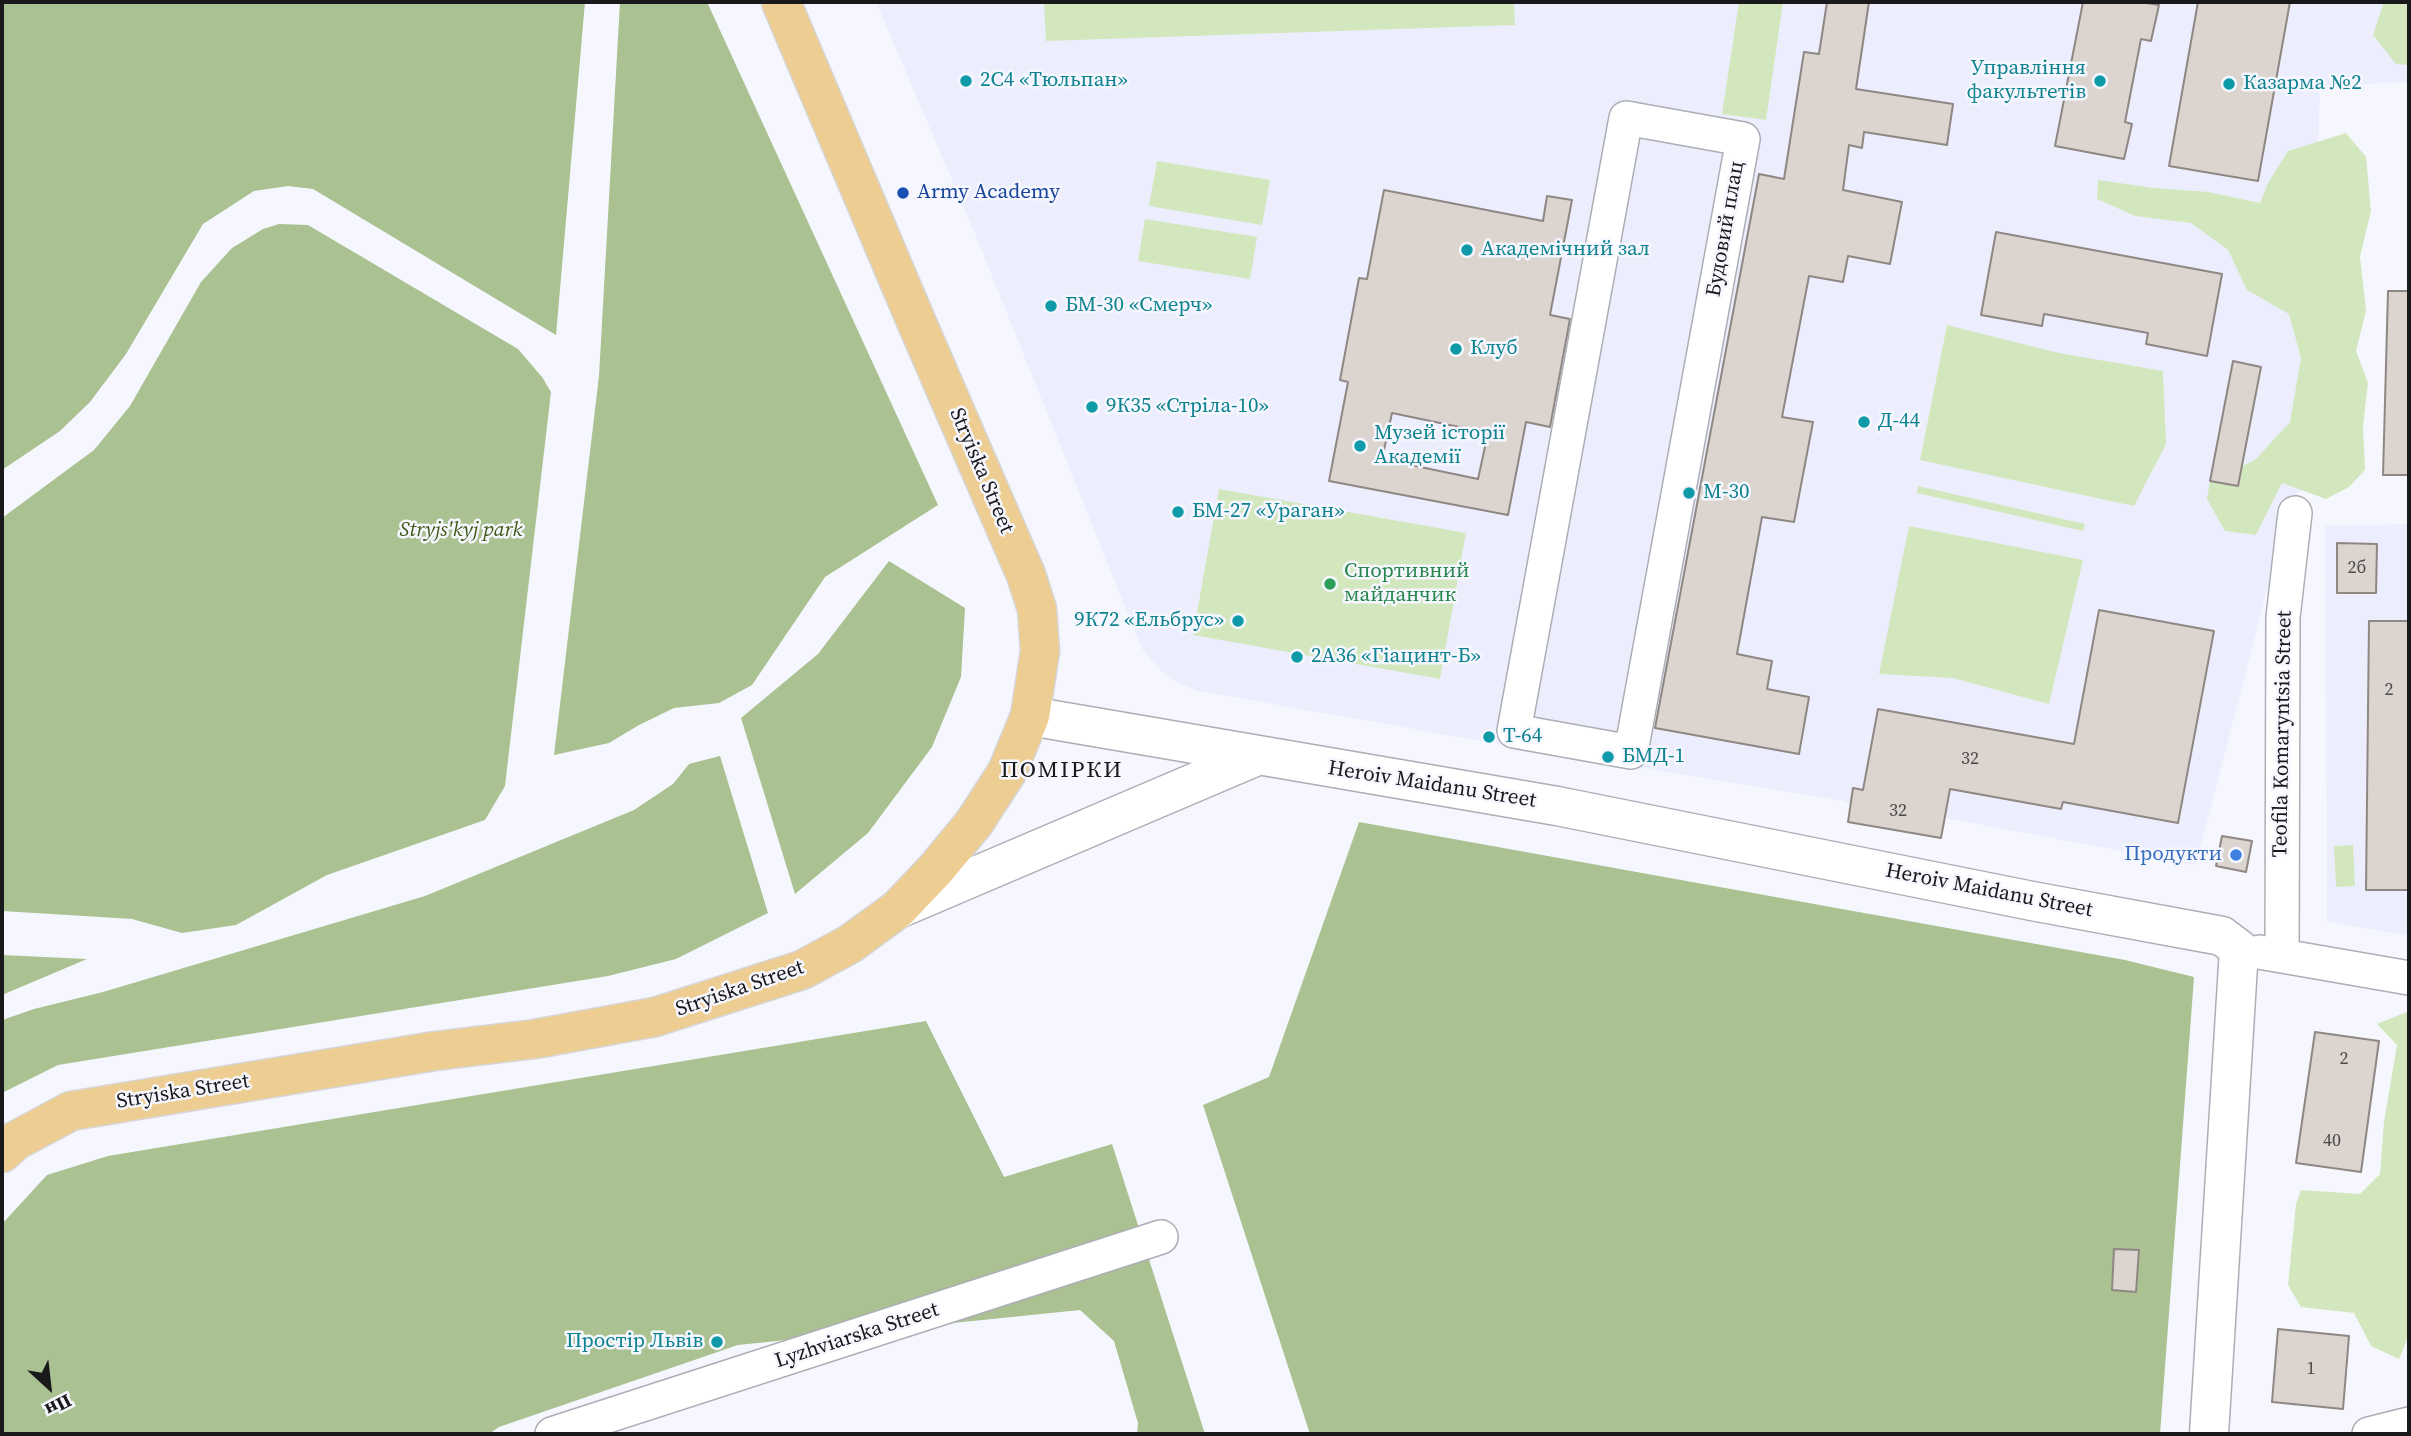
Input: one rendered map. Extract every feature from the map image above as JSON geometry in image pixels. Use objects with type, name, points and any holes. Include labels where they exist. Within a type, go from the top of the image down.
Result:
[{"type":"main road","name":"Stryiska Street","points":[[2,1153],[15,1141],[71,1111],[655,1017],[802,970],[850,944],[898,909],[974,823],[1007,772],[1030,716],[1040,652],[1037,609],[1026,575],[781,2]]},
{"type":"main road","name":"Heroiv Maidanu Street","points":[[1030,716],[1557,806],[1828,858],[2032,901],[2222,936],[2239,949]]},
{"type":"main road","points":[[898,909],[1256,756]]},
{"type":"main road","points":[[2209,1434],[2239,949]]},
{"type":"street","name":"Будовий плац","points":[[1626,118],[1743,139],[1631,752],[1514,731],[1626,118]]},
{"type":"street","name":"Teofila Komaryntsia Street","points":[[2281,956],[2283,617],[2295,513]]},
{"type":"street","points":[[2239,949],[2409,978]]},
{"type":"street","name":"Lyzhviarska Street","points":[[552,1434],[1161,1237]]},
{"type":"street","points":[[2369,1434],[2409,1424]]},
{"type":"shaded area","points":[[876,2],[2409,2],[2409,82],[2320,86],[2309,487],[2291,497],[2196,865],[1945,818],[1941,838],[1848,822],[1851,804],[1839,800],[1567,756],[1198,691],[1176,682],[1161,671],[1142,649],[973,229]]},
{"type":"shaded area","points":[[2409,524],[2409,936],[2327,921],[2325,526]]},
{"type":"green space","points":[[2,2],[585,2],[556,335],[313,189],[288,186],[254,191],[203,224],[126,354],[90,402],[60,431],[2,470]]},
{"type":"green space","points":[[620,2],[707,2],[938,505],[825,577],[752,685],[719,703],[674,708],[609,743],[554,755],[599,376]]},
{"type":"green space","points":[[1044,2],[1514,2],[1515,25],[1046,41]]},
{"type":"green space","points":[[1739,2],[1783,2],[1766,120],[1722,114]]},
{"type":"green space","points":[[2384,2],[2409,2],[2409,65],[2396,64],[2373,35]]},
{"type":"green space","points":[[2346,133],[2366,157],[2371,211],[2360,257],[2366,311],[2356,351],[2368,383],[2363,425],[2365,470],[2349,487],[2326,499],[2282,483],[2256,535],[2225,531],[2207,499],[2210,481],[2255,460],[2290,422],[2301,358],[2289,314],[2247,290],[2228,250],[2191,223],[2135,216],[2097,199],[2098,180],[2208,192],[2260,203],[2268,183],[2288,151]]},
{"type":"green space","points":[[1157,161],[1270,180],[1262,225],[1149,206]]},
{"type":"green space","points":[[1145,219],[1257,237],[1250,279],[1138,261]]},
{"type":"green space","name":"Stryjs'kyj park","points":[[279,224],[308,225],[518,349],[551,392],[505,786],[485,820],[327,875],[236,925],[182,933],[132,919],[2,911],[2,518],[94,450],[130,406],[201,282],[232,248],[263,229]]},
{"type":"green space","points":[[1947,325],[2059,353],[2163,371],[2166,444],[2134,506],[1920,460]]},
{"type":"green space","points":[[1918,486],[2085,524],[2083,531],[1917,493]]},
{"type":"green space","name":"Спортивний майданчик","points":[[1219,489],[1466,533],[1440,679],[1193,635]]},
{"type":"green space","points":[[1909,526],[2083,560],[2049,704],[1953,678],[1879,674]]},
{"type":"green space","points":[[889,561],[965,608],[961,677],[932,747],[868,833],[795,894],[741,718],[818,654]]},
{"type":"green space","points":[[720,756],[768,913],[676,959],[608,976],[58,1065],[2,1093],[2,1021],[5,1019],[425,896],[634,810],[673,784],[689,764]]},
{"type":"green space","points":[[1359,822],[2125,960],[2194,977],[2160,1434],[1310,1434],[1203,1105],[1269,1077]]},
{"type":"green space","points":[[2353,845],[2355,886],[2336,887],[2334,846]]},
{"type":"green space","points":[[2,955],[87,959],[2,995]]},
{"type":"green space","points":[[2409,1011],[2409,1335],[2399,1359],[2371,1346],[2354,1313],[2301,1307],[2288,1285],[2296,1204],[2301,1190],[2360,1194],[2380,1174],[2384,1122],[2397,1045],[2377,1024]]},
{"type":"green space","points":[[926,1021],[1004,1177],[1112,1144],[1205,1434],[1137,1434],[1138,1423],[1114,1341],[1080,1310],[738,1345],[499,1427],[489,1434],[2,1434],[2,1224],[47,1175],[108,1156]]},
{"type":"building","points":[[1827,2],[1869,2],[1856,89],[1953,104],[1947,145],[1864,132],[1862,148],[1849,145],[1843,190],[1902,202],[1890,264],[1848,256],[1843,282],[1809,276],[1782,417],[1813,422],[1794,522],[1762,517],[1737,654],[1772,661],[1767,689],[1809,697],[1799,754],[1655,728],[1759,174],[1784,179],[1804,52],[1819,54]]},
{"type":"building","name":"Управління факультетів","points":[[2083,2],[2140,2],[2159,5],[2151,41],[2141,39],[2125,122],[2132,124],[2124,159],[2055,146]]},
{"type":"building","name":"Казарма №2","points":[[2198,2],[2290,2],[2258,181],[2169,166]]},
{"type":"building","points":[[1384,190],[1543,221],[1547,196],[1572,200],[1550,315],[1570,319],[1550,427],[1526,422],[1508,515],[1329,481],[1348,382],[1340,380],[1359,278],[1367,279]],"holes":[[[1392,413],[1488,433],[1478,479],[1382,459]]]},
{"type":"building","points":[[1996,232],[2222,274],[2207,356],[2146,344],[2148,333],[2044,314],[2042,326],[1981,315]]},
{"type":"building","points":[[2388,291],[2409,291],[2409,475],[2383,475]]},
{"type":"building","points":[[2233,361],[2261,367],[2238,486],[2210,481]]},
{"type":"building","points":[[2337,543],[2377,544],[2376,593],[2337,593]]},
{"type":"building","points":[[2099,610],[2214,631],[2178,823],[2063,802],[2061,809],[1950,789],[1941,838],[1848,822],[1853,788],[1863,790],[1878,709],[2074,744]]},
{"type":"building","points":[[2369,621],[2409,621],[2408,890],[2366,890]]},
{"type":"building","points":[[2222,836],[2252,841],[2246,872],[2216,866]]},
{"type":"building","points":[[2315,1032],[2379,1041],[2361,1172],[2296,1163]]},
{"type":"building","points":[[2114,1249],[2139,1250],[2136,1292],[2112,1290]]},
{"type":"building","points":[[2278,1329],[2349,1336],[2343,1409],[2272,1402]]},
{"type":"place","name":"2С4 «Тюльпан»","points":[[966,81]]},
{"type":"place","name":"Управління факультетів","points":[[2100,81]]},
{"type":"place","name":"Казарма №2","points":[[2229,84]]},
{"type":"place","name":"Army Academy","points":[[903,193]]},
{"type":"place","name":"Академічний зал","points":[[1467,250]]},
{"type":"place","name":"БМ-30 «Смерч»","points":[[1051,306]]},
{"type":"place","name":"Клуб","points":[[1456,349]]},
{"type":"place","name":"9К35 «Стріла-10»","points":[[1092,407]]},
{"type":"place","name":"Д-44","points":[[1864,422]]},
{"type":"place","name":"Музей історії Академії","points":[[1360,446]]},
{"type":"place","name":"М-30","points":[[1689,493]]},
{"type":"place","name":"БМ-27 «Ураган»","points":[[1178,512]]},
{"type":"place","name":"Спортивний майданчик","points":[[1330,584]]},
{"type":"place","name":"9К72 «Ельбрус»","points":[[1238,621]]},
{"type":"place","name":"2А36 «Гіацинт-Б»","points":[[1297,657]]},
{"type":"place","name":"Т-64","points":[[1489,737]]},
{"type":"place","name":"БМД-1","points":[[1608,757]]},
{"type":"place","name":"Продукти","points":[[2236,855]]},
{"type":"place","name":"Простір Львів","points":[[717,1342]]},
{"type":"district","name":"ПОМІРКИ","points":[[1062,771]]}]
